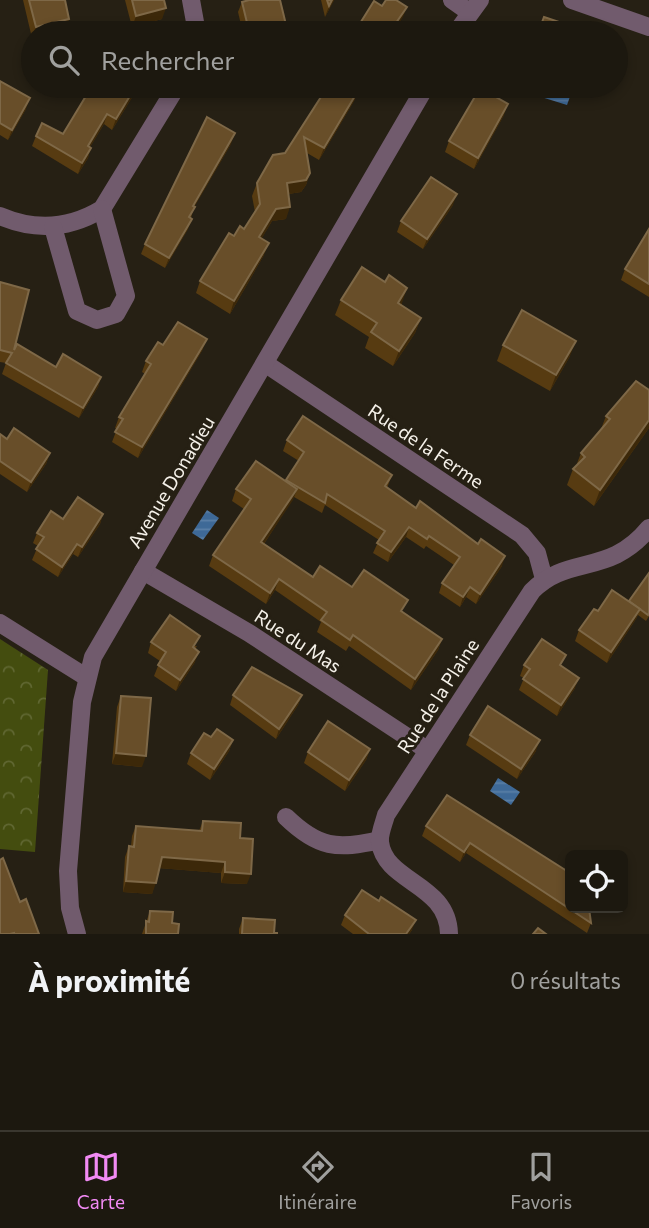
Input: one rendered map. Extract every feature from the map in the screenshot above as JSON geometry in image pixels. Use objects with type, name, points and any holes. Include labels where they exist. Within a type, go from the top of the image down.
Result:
[{"type":"street","points":[[191,0],[195,21]]},
{"type":"street","points":[[452,0],[475,6],[464,21]]},
{"type":"street","points":[[572,0],[649,27]]},
{"type":"street","points":[[0,216],[18,224],[53,227],[90,217],[102,209],[170,98]]},
{"type":"street","name":"Avenue Donadieu","points":[[78,934],[70,908],[68,871],[86,677],[97,649],[419,98]]},
{"type":"street","points":[[53,227],[78,310],[97,320],[116,314],[126,296],[102,209]]},
{"type":"street","name":"Rue de la Ferme","points":[[265,364],[522,536],[537,554],[544,579]]},
{"type":"street","points":[[544,579],[563,570],[614,558],[630,549],[649,528]]},
{"type":"street","name":"Rue du Mas","points":[[143,571],[248,634],[428,750]]},
{"type":"street","name":"Rue de la Plaine","points":[[380,840],[386,815],[532,591],[544,579]]},
{"type":"street","points":[[0,623],[86,677]]},
{"type":"street","points":[[286,817],[302,832],[324,844],[346,848],[380,840],[385,854],[396,868],[442,905],[449,934]]},
{"type":"green space","points":[[0,639],[48,670],[35,852],[0,849]]},
{"type":"water","points":[[544,98],[570,98],[567,105]]},
{"type":"water","points":[[207,510],[219,518],[203,540],[192,533]]},
{"type":"water","points":[[498,778],[520,792],[511,805],[490,791]]},
{"type":"building","points":[[29,0],[65,0],[69,19],[34,21]]},
{"type":"building","points":[[132,0],[164,0],[166,8],[136,16]]},
{"type":"building","points":[[280,0],[285,21],[247,21],[242,2]]},
{"type":"building","points":[[386,0],[396,0],[407,7],[397,21],[362,21],[374,1],[382,6]]},
{"type":"building","points":[[0,81],[21,93],[21,98],[30,98],[12,130],[0,123]]},
{"type":"building","points":[[85,98],[129,98],[116,119],[107,114],[88,146],[91,148],[82,163],[36,136],[42,123],[63,134]]},
{"type":"building","points":[[320,98],[354,98],[324,148],[304,137],[310,173],[306,180],[287,183],[290,207],[276,209],[259,237],[269,243],[234,301],[200,281],[229,233],[234,236],[240,226],[244,229],[260,204],[257,183],[273,155],[285,153]]},
{"type":"building","points":[[474,98],[498,98],[508,104],[478,158],[449,141]]},
{"type":"building","points":[[207,117],[235,133],[193,206],[195,207],[189,217],[192,219],[169,258],[145,244]]},
{"type":"building","points":[[431,177],[457,194],[427,239],[401,221]]},
{"type":"building","points":[[649,229],[649,284],[625,269]]},
{"type":"building","points":[[362,267],[385,282],[389,275],[407,288],[398,303],[421,318],[399,351],[371,332],[377,323],[341,300]]},
{"type":"building","points":[[0,282],[29,290],[14,350],[17,344],[56,367],[63,354],[101,377],[83,408],[6,363],[12,353],[0,350]]},
{"type":"building","points":[[522,310],[576,341],[556,375],[503,345]]},
{"type":"building","points":[[178,322],[207,339],[142,447],[115,432],[123,419],[119,417],[151,364],[146,361],[158,342],[163,345]]},
{"type":"building","points":[[636,381],[649,390],[649,420],[600,490],[573,469],[585,457],[581,453],[610,419],[606,416]]},
{"type":"building","points":[[303,416],[392,475],[385,486],[416,508],[420,501],[478,544],[481,539],[505,556],[480,594],[470,587],[463,597],[442,583],[460,557],[429,536],[427,539],[409,527],[391,552],[377,543],[385,531],[327,494],[325,503],[286,480],[304,452],[287,440]]},
{"type":"building","points":[[14,428],[50,453],[31,482],[0,461],[0,434],[7,439]]},
{"type":"building","points":[[256,461],[297,489],[261,542],[313,577],[320,566],[352,587],[364,570],[408,600],[401,611],[442,639],[415,679],[353,635],[350,640],[321,620],[327,612],[279,579],[270,593],[213,555],[251,499],[236,489]]},
{"type":"building","points":[[78,497],[103,514],[82,547],[77,544],[62,567],[36,549],[44,537],[37,533],[51,511],[63,519]]},
{"type":"building","points":[[649,573],[649,613],[648,615],[629,601]]},
{"type":"building","points":[[612,590],[640,609],[611,652],[579,630],[594,609],[598,611]]},
{"type":"building","points":[[170,615],[200,636],[193,647],[199,652],[180,680],[158,665],[166,652],[151,642]]},
{"type":"building","points":[[542,639],[566,655],[560,665],[579,678],[561,705],[523,679],[530,669],[524,665]]},
{"type":"building","points":[[252,667],[302,695],[279,729],[233,695]]},
{"type":"building","points":[[121,696],[151,698],[146,756],[116,753]]},
{"type":"building","points":[[488,706],[540,740],[521,769],[470,735]]},
{"type":"building","points":[[328,721],[370,749],[349,780],[308,752]]},
{"type":"building","points":[[217,729],[233,740],[214,769],[191,753],[204,733],[211,737]]},
{"type":"building","points":[[447,795],[565,870],[565,906],[470,843],[464,852],[426,826]]},
{"type":"building","points":[[203,821],[241,823],[240,838],[253,839],[251,874],[225,872],[225,862],[162,857],[156,883],[126,881],[129,846],[134,847],[136,826],[202,831]]},
{"type":"building","points":[[3,858],[20,902],[26,899],[39,934],[0,934],[0,860]]},
{"type":"building","points":[[362,890],[379,901],[381,897],[416,920],[406,934],[369,934],[345,915]]},
{"type":"building","points":[[150,911],[173,912],[172,923],[179,924],[178,934],[146,934],[146,921],[149,922]]},
{"type":"building","points":[[576,913],[590,913],[591,923]]},
{"type":"building","points":[[243,918],[275,920],[274,933],[277,934],[242,934]]},
{"type":"building","points":[[538,928],[546,934],[533,934]]}]
